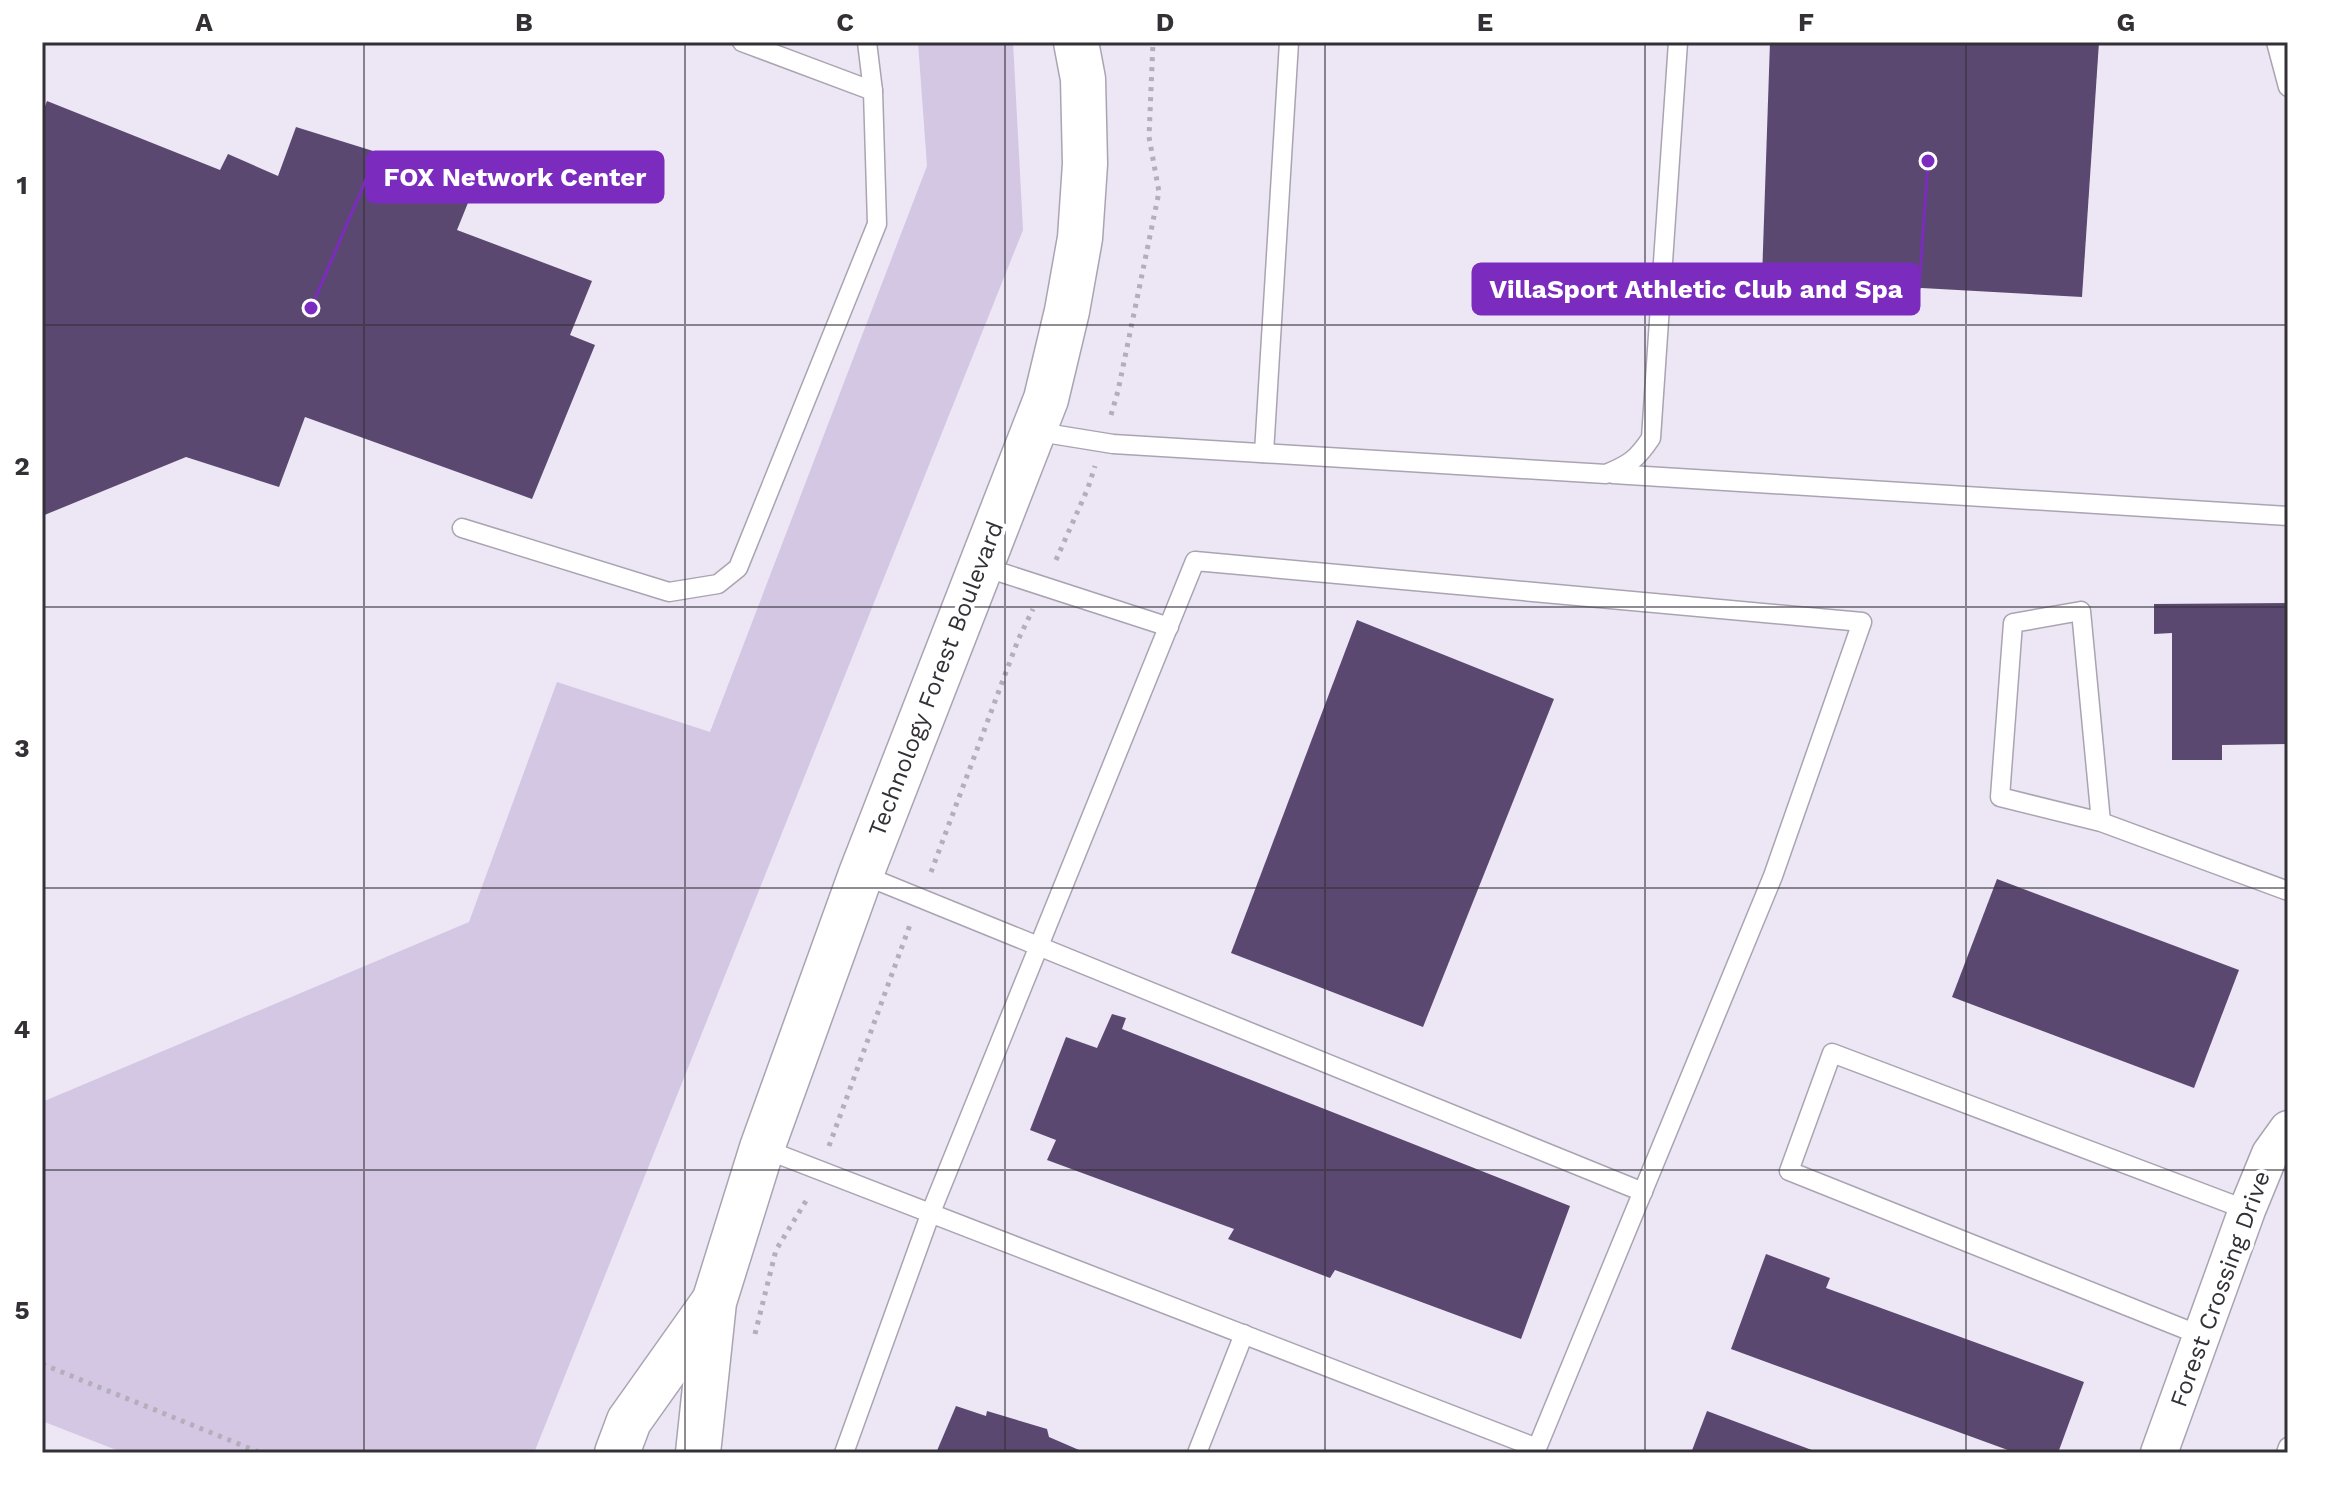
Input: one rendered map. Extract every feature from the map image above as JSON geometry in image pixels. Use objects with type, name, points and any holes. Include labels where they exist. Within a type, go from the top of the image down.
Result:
[{"type":"street","name":"Technology Forest Boulevard","points":[[698,1453],[714,1302],[762,1148],[861,874],[1050,385],[1080,238],[1085,164],[1083,94],[1076,42]]},
{"type":"street","name":"Forest Crossing Drive","points":[[2159,1453],[2247,1210],[2270,1154],[2288,1129]]},
{"type":"street","name":"Technology Forest Boulevard","points":[[617,1453],[629,1421],[714,1302]]},
{"type":"lane","points":[[742,42],[873,91]]},
{"type":"lane","points":[[462,528],[669,592],[718,584],[738,568],[877,224],[873,91],[867,42]]},
{"type":"lane","points":[[1264,453],[1289,42]]},
{"type":"lane","points":[[1606,474],[1628,465],[1639,456],[1651,438],[1678,42]]},
{"type":"lane","points":[[2276,42],[2288,87]]},
{"type":"lane","points":[[1033,431],[1103,442],[1264,453],[2288,516]]},
{"type":"lane","points":[[762,1148],[931,1212],[1537,1448],[1773,876],[1862,622],[1195,561],[931,1212],[844,1453]]},
{"type":"lane","points":[[980,566],[1169,627]]},
{"type":"lane","points":[[2101,822],[2081,611],[2013,623],[2000,797],[2101,822],[2288,891]]},
{"type":"lane","points":[[861,874],[1643,1192]]},
{"type":"lane","points":[[2202,1336],[1789,1171],[1832,1053],[2247,1210]]},
{"type":"lane","points":[[1197,1453],[1244,1334]]},
{"type":"path","points":[[752,1346],[776,1250],[809,1195],[1018,640],[1088,488],[1103,442],[1118,391],[1159,192],[1149,137],[1153,42]]},
{"type":"path","points":[[42,1364],[261,1453]]},
{"type":"shaded area","points":[[918,42],[1013,42],[1023,230],[534,1453],[124,1453],[42,1421],[42,1102],[469,922],[557,682],[710,732],[927,166]]},
{"type":"building","points":[[1770,42],[2099,42],[2082,297],[1762,279]]},
{"type":"building","points":[[47,101],[220,170],[228,154],[278,176],[296,127],[476,183],[457,230],[592,281],[570,335],[595,345],[532,499],[305,417],[279,487],[186,457],[42,516],[42,114]]},
{"type":"building","points":[[2288,603],[2288,744],[2222,745],[2222,760],[2172,760],[2172,633],[2154,634],[2154,604]]},
{"type":"building","points":[[1357,620],[1554,699],[1423,1027],[1231,953]]},
{"type":"building","points":[[1997,879],[2239,970],[2194,1088],[1952,997]]},
{"type":"building","points":[[1112,1014],[1126,1018],[1122,1029],[1570,1206],[1521,1339],[1335,1270],[1330,1278],[1228,1239],[1234,1229],[1047,1160],[1056,1140],[1030,1130],[1066,1037],[1097,1048]]},
{"type":"building","points":[[1766,1254],[1830,1278],[1826,1288],[2084,1382],[2058,1453],[2016,1453],[1731,1349]]},
{"type":"building","points":[[956,1406],[986,1416],[987,1411],[1047,1429],[1049,1437],[1086,1453],[936,1453]]},
{"type":"building","points":[[1707,1411],[1820,1453],[1691,1453]]},
{"type":"place","name":"VillaSport Athletic Club and Spa","points":[[1928,161]]},
{"type":"place","name":"FOX Network Center","points":[[311,308]]}]
